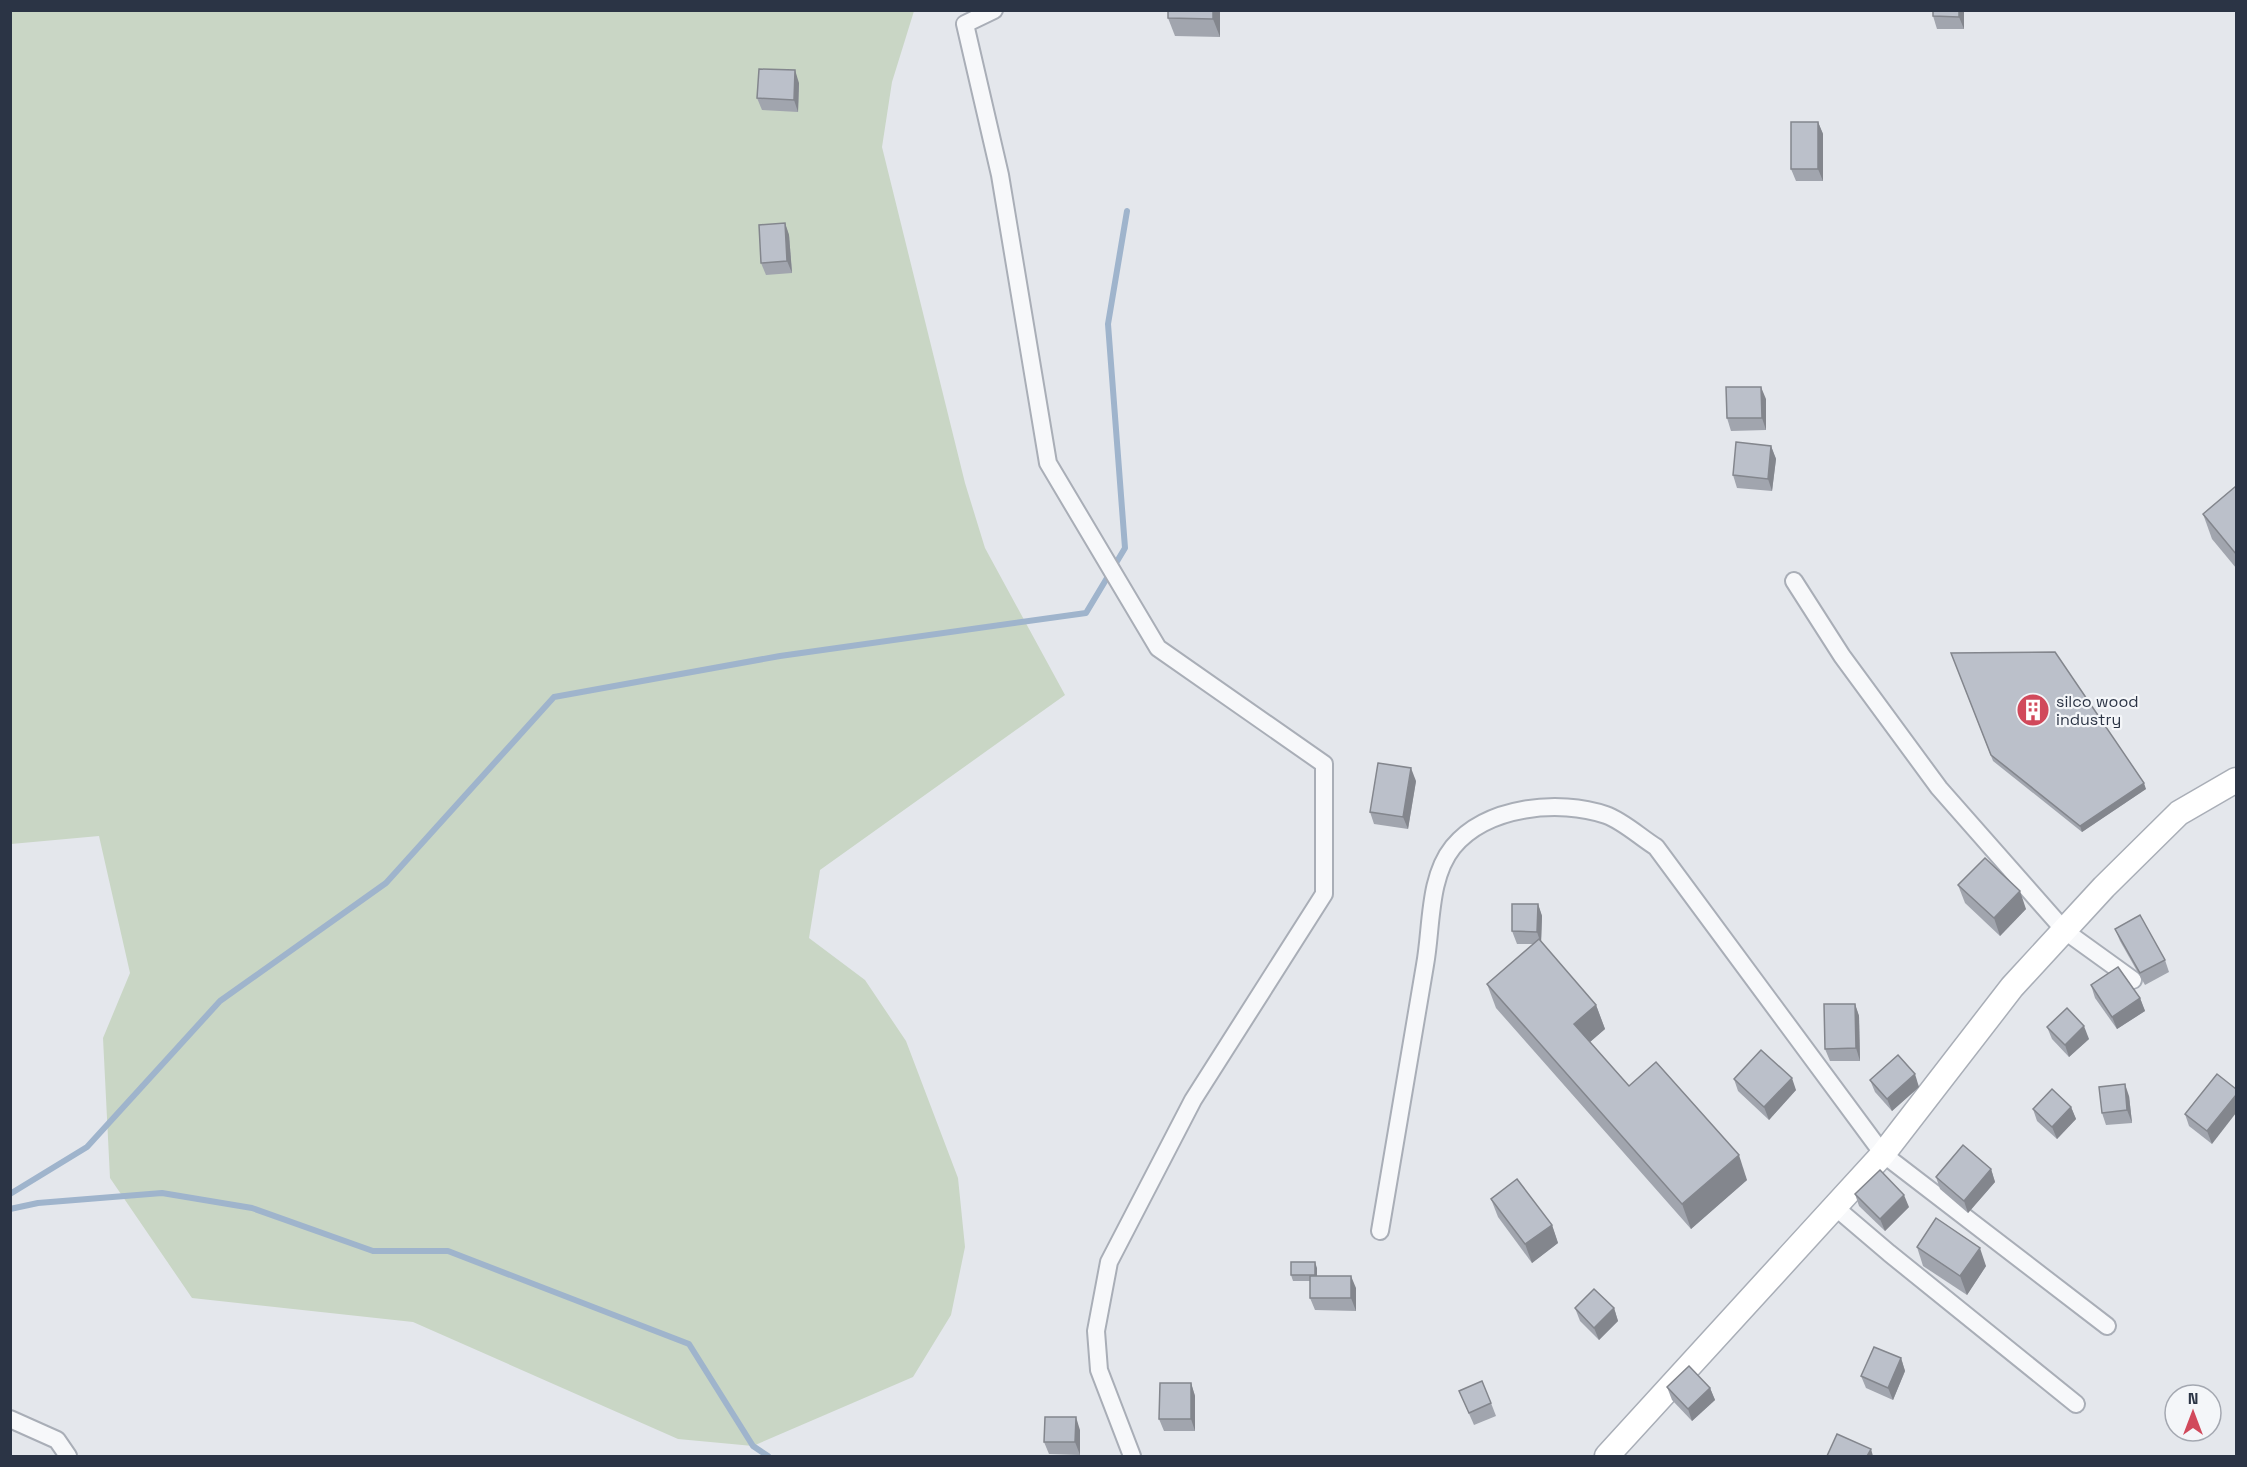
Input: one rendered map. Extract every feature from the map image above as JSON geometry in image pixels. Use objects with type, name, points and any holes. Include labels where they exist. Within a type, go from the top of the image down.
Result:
[{"type":"main road","points":[[1607,1456],[1883,1154],[2005,996],[2104,887],[2179,813],[2236,780]]},
{"type":"street","points":[[994,10],[965,24],[1000,175],[1048,463],[1158,648],[1323,764],[1323,894],[1193,1100],[1109,1262],[1096,1331],[1099,1370],[1132,1456]]},
{"type":"street","points":[[1794,581],[1842,656],[1939,788],[2065,931],[2133,980]]},
{"type":"street","points":[[1380,1231],[1427,957],[1437,878],[1453,847],[1476,829],[1503,813],[1550,806],[1607,815],[1656,847],[1883,1154],[2107,1326]]},
{"type":"street","points":[[1835,1207],[2076,1404]]},
{"type":"street","points":[[10,1419],[57,1440],[68,1456]]},
{"type":"green space","points":[[11,11],[914,11],[892,82],[882,147],[965,483],[985,548],[1065,695],[820,870],[809,938],[865,980],[906,1041],[958,1178],[965,1247],[951,1315],[913,1377],[753,1446],[678,1439],[413,1322],[192,1298],[110,1178],[103,1038],[130,973],[99,836],[11,844]]},
{"type":"building","points":[[1168,10],[1213,10],[1213,19],[1168,18]]},
{"type":"building","points":[[1933,10],[1959,10],[1959,17],[1933,16]]},
{"type":"building","points":[[759,69],[795,70],[794,100],[757,98]]},
{"type":"building","points":[[1791,122],[1818,122],[1818,169],[1791,169]]},
{"type":"building","points":[[785,223],[787,261],[761,263],[759,225]]},
{"type":"building","points":[[1726,387],[1761,387],[1762,418],[1727,418]]},
{"type":"building","points":[[1736,442],[1771,446],[1768,479],[1733,475]]},
{"type":"building","points":[[2236,486],[2236,554],[2203,514]]},
{"type":"building","name":"silco wood industry","points":[[2055,652],[2144,783],[2080,826],[1991,755],[1951,653]]},
{"type":"building","points":[[1378,763],[1411,768],[1403,817],[1370,812]]},
{"type":"building","points":[[1985,858],[2020,891],[1994,918],[1958,885]]},
{"type":"building","points":[[1512,904],[1538,904],[1537,932],[1512,931]]},
{"type":"building","points":[[2140,915],[2165,960],[2140,973],[2115,929]]},
{"type":"building","points":[[1539,939],[1596,1005],[1574,1024],[1629,1086],[1656,1062],[1739,1155],[1682,1204],[1487,984]]},
{"type":"building","points":[[2118,967],[2140,998],[2112,1017],[2091,985]]},
{"type":"building","points":[[1824,1004],[1855,1004],[1856,1048],[1825,1049]]},
{"type":"building","points":[[2067,1008],[2084,1026],[2065,1045],[2047,1027]]},
{"type":"building","points":[[1761,1050],[1792,1078],[1764,1107],[1734,1079]]},
{"type":"building","points":[[1898,1055],[1915,1074],[1887,1099],[1870,1080]]},
{"type":"building","points":[[2217,1074],[2236,1089],[2236,1095],[2207,1131],[2185,1114]]},
{"type":"building","points":[[2125,1084],[2127,1110],[2102,1113],[2099,1087]]},
{"type":"building","points":[[2052,1089],[2071,1107],[2052,1127],[2033,1109]]},
{"type":"building","points":[[1963,1145],[1991,1169],[1964,1201],[1936,1177]]},
{"type":"building","points":[[1880,1170],[1904,1195],[1880,1219],[1855,1194]]},
{"type":"building","points":[[1517,1179],[1552,1225],[1525,1244],[1491,1199]]},
{"type":"building","points":[[1936,1218],[1980,1248],[1960,1276],[1917,1247]]},
{"type":"building","points":[[1291,1262],[1315,1262],[1315,1275],[1291,1275]]},
{"type":"building","points":[[1310,1276],[1351,1276],[1351,1298],[1310,1298]]},
{"type":"building","points":[[1594,1289],[1614,1308],[1594,1328],[1575,1308]]},
{"type":"building","points":[[1874,1347],[1901,1358],[1888,1388],[1861,1376]]},
{"type":"building","points":[[1689,1366],[1710,1388],[1688,1409],[1667,1387]]},
{"type":"building","points":[[1482,1381],[1491,1403],[1469,1413],[1459,1391]]},
{"type":"building","points":[[1160,1383],[1191,1383],[1191,1419],[1159,1419]]},
{"type":"building","points":[[1045,1417],[1076,1417],[1075,1442],[1044,1442]]},
{"type":"building","points":[[1837,1434],[1871,1449],[1867,1456],[1827,1456]]},
{"type":"waterway","points":[[10,1194],[87,1147],[220,1001],[386,883],[554,697],[780,656],[1086,613],[1125,548],[1108,324],[1127,211]]},
{"type":"waterway","points":[[10,1209],[38,1203],[162,1193],[252,1208],[373,1251],[448,1251],[689,1344],[753,1446],[768,1456]]},
{"type":"place","name":"silco wood industry","points":[[2033,710]]}]
